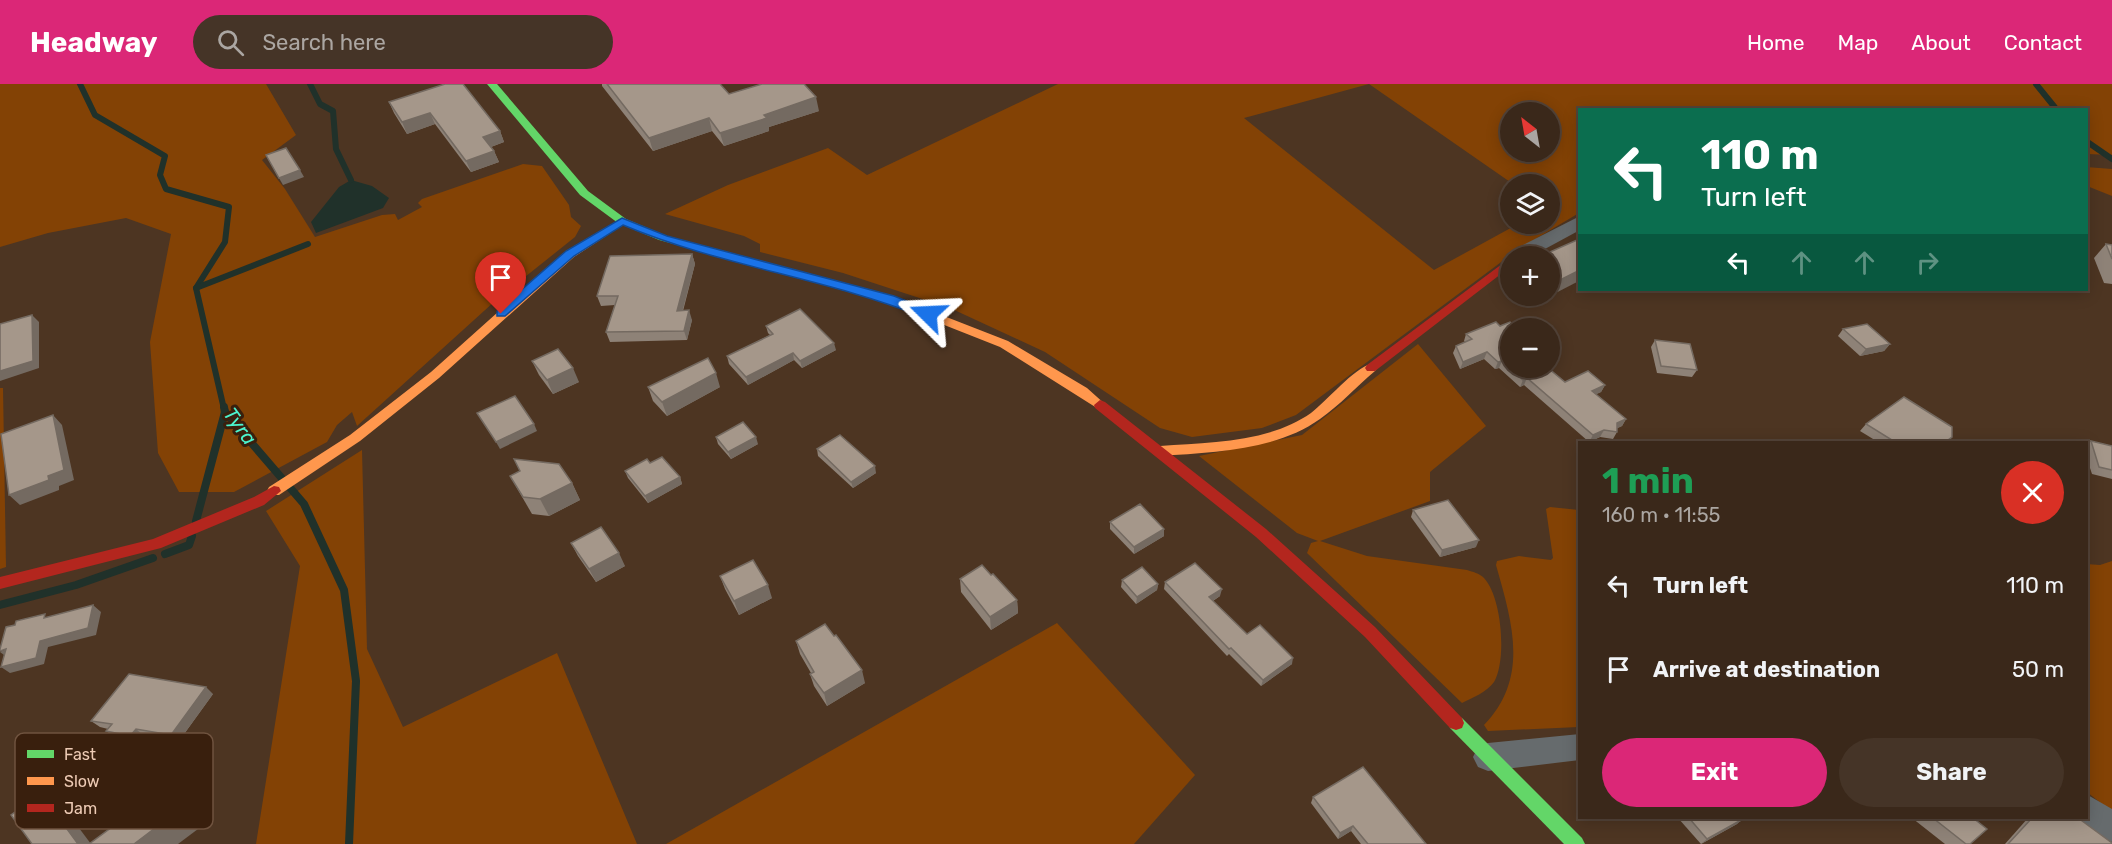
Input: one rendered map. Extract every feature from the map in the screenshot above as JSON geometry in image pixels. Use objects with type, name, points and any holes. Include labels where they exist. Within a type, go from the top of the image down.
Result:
[{"type":"street","points":[[492,84],[584,193],[622,221],[663,238],[890,299],[1004,344],[1082,391],[1261,533],[1370,632],[1488,757],[1576,844]]},
{"type":"street","points":[[0,583],[156,544],[259,501],[355,438],[435,375],[570,254],[622,221]]},
{"type":"street","points":[[1536,246],[1578,223]]},
{"type":"street","points":[[1160,451],[1271,435],[1299,425],[1320,412],[1360,377],[1500,270]]},
{"type":"street","points":[[1488,757],[1578,747]]},
{"type":"street","points":[[2088,809],[2112,827]]},
{"type":"shaded area","points":[[0,84],[266,84],[296,135],[262,160],[285,189],[315,237],[382,215],[395,214],[398,220],[422,207],[418,203],[422,199],[523,164],[542,166],[569,205],[571,217],[581,226],[575,237],[495,301],[357,426],[352,412],[337,425],[327,442],[234,492],[179,492],[158,453],[150,342],[171,234],[126,218],[48,233],[0,247]]},
{"type":"shaded area","points":[[1058,84],[1369,84],[1244,118],[1434,270],[1500,234],[1544,234],[1523,246],[1500,246],[1500,263],[1296,415],[1262,428],[1192,437],[1160,428],[1045,352],[950,308],[843,273],[760,252],[760,244],[744,236],[665,214],[728,185],[828,148],[867,175]]},
{"type":"shaded area","points":[[1369,84],[2112,84],[2112,155],[2088,154],[2088,108],[1902,108],[1900,106],[1892,108],[1578,108],[1578,214],[1560,224],[1560,174],[1500,175]]},
{"type":"shaded area","points":[[2088,167],[2112,169],[2112,196],[2088,186]]},
{"type":"shaded area","points":[[351,180],[372,186],[389,198],[383,208],[316,233],[311,222],[339,187]]},
{"type":"shaded area","points":[[1418,344],[1486,426],[1430,472],[1430,501],[1320,541],[1367,556],[1467,570],[1484,578],[1490,587],[1499,613],[1501,644],[1498,672],[1491,686],[1462,703],[1307,553],[1311,543],[1318,541],[1297,533],[1199,456],[1302,435]]},
{"type":"shaded area","points":[[0,388],[3,388],[6,567],[0,569]]},
{"type":"shaded area","points":[[362,450],[367,649],[403,727],[557,653],[637,844],[256,844],[300,566],[266,511]]},
{"type":"shaded area","points":[[1550,507],[1578,510],[1578,727],[1488,731],[1484,725],[1498,707],[1508,688],[1512,668],[1511,628],[1497,561],[1519,556],[1551,560],[1553,558],[1546,509]]},
{"type":"shaded area","points":[[2112,561],[2112,812],[2088,793],[2088,564],[2100,565]]},
{"type":"shaded area","points":[[1057,623],[1195,775],[1134,844],[666,844]]},
{"type":"building","points":[[445,84],[463,84],[500,131],[483,137],[494,151],[466,161],[430,113],[402,122],[389,102]]},
{"type":"building","points":[[607,84],[720,84],[729,94],[762,84],[804,84],[816,97],[764,115],[767,118],[720,133],[709,118],[649,138]]},
{"type":"building","points":[[286,148],[300,170],[279,178],[266,155]]},
{"type":"building","points":[[1577,240],[1578,240],[1578,271],[1560,280],[1560,248]]},
{"type":"building","points":[[2106,244],[2112,245],[2112,259]]},
{"type":"building","points":[[692,254],[677,311],[689,310],[684,331],[606,332],[618,296],[597,296],[610,256]]},
{"type":"building","points":[[800,309],[834,343],[800,361],[793,353],[746,377],[727,356],[773,334],[766,326]]},
{"type":"building","points":[[32,315],[33,361],[0,371],[0,324]]},
{"type":"building","points":[[1496,322],[1500,326],[1500,362],[1487,352],[1463,362],[1456,346],[1472,339],[1466,334]]},
{"type":"building","points":[[1867,324],[1890,344],[1866,349],[1843,329]]},
{"type":"building","points":[[1655,340],[1690,344],[1697,370],[1661,366]]},
{"type":"building","points":[[558,349],[573,368],[547,380],[532,361]]},
{"type":"building","points":[[708,358],[716,373],[662,402],[648,387]]},
{"type":"building","points":[[1588,371],[1605,385],[1592,391],[1626,419],[1617,423],[1617,432],[1604,430],[1593,435],[1527,378],[1560,378],[1565,382]]},
{"type":"building","points":[[515,396],[534,424],[496,442],[477,413]]},
{"type":"building","points":[[1904,397],[1952,427],[1952,437],[1946,441],[1893,441],[1866,424]]},
{"type":"building","points":[[53,415],[64,470],[48,476],[49,480],[9,495],[1,434]]},
{"type":"building","points":[[743,422],[756,437],[728,452],[716,437]]},
{"type":"building","points":[[840,435],[875,466],[851,482],[817,449]]},
{"type":"building","points":[[2091,441],[2112,446],[2112,470],[2099,467]]},
{"type":"building","points":[[662,457],[680,477],[645,496],[625,471],[647,459],[650,463]]},
{"type":"building","points":[[514,459],[559,464],[572,483],[540,499],[523,497],[510,476],[520,471]]},
{"type":"building","points":[[1448,500],[1479,540],[1442,550],[1413,510]]},
{"type":"building","points":[[1140,504],[1164,529],[1134,547],[1110,522]]},
{"type":"building","points":[[601,527],[619,553],[589,569],[571,543]]},
{"type":"building","points":[[753,560],[768,585],[734,601],[720,576]]},
{"type":"building","points":[[1195,563],[1222,589],[1209,597],[1247,634],[1260,625],[1293,658],[1263,680],[1231,648],[1229,649],[1165,582]]},
{"type":"building","points":[[982,565],[1017,600],[990,617],[960,579]]},
{"type":"building","points":[[1142,567],[1158,584],[1137,597],[1122,580]]},
{"type":"building","points":[[93,605],[88,628],[40,641],[36,658],[1,667],[6,649],[0,651],[0,649],[6,627],[15,625],[16,621],[45,614],[44,618]]},
{"type":"building","points":[[825,624],[862,670],[824,693],[810,674],[814,672],[796,641]]},
{"type":"building","points":[[129,674],[206,687],[172,733],[136,729],[133,733],[116,733],[106,731],[112,724],[91,721]]},
{"type":"building","points":[[1363,767],[1426,844],[1368,844],[1353,826],[1340,833],[1313,797]]},
{"type":"building","points":[[1690,819],[1743,819],[1707,839]]},
{"type":"building","points":[[1934,819],[1974,819],[1987,829],[1970,844],[1966,844]]},
{"type":"building","points":[[2031,819],[2079,819],[2112,843],[2112,844],[2008,844]]},
{"type":"building","points":[[21,829],[67,829],[78,844],[32,844]]},
{"type":"building","points":[[109,829],[154,829],[134,844],[89,844]]},
{"type":"waterway","name":"Tyra","points":[[80,84],[95,115],[165,156],[160,175],[166,189],[229,207],[225,242],[196,288]]},
{"type":"waterway","points":[[310,84],[320,104],[333,111],[336,149],[351,180]]},
{"type":"waterway","points":[[2036,84],[2055,108]]},
{"type":"waterway","points":[[2088,142],[2112,159]]},
{"type":"waterway","points":[[196,288],[308,244]]},
{"type":"waterway","name":"Tyra","points":[[196,288],[224,409]]},
{"type":"waterway","name":"Tyra","points":[[224,407],[225,412]]},
{"type":"waterway","points":[[196,521],[225,412]]},
{"type":"waterway","name":"Tyra","points":[[225,412],[304,504],[344,590],[356,681],[349,844]]},
{"type":"waterway","points":[[165,554],[189,545],[192,536]]},
{"type":"waterway","points":[[0,605],[76,585],[153,558]]},
{"type":"traffic: fast","points":[[492,84],[584,193],[622,221],[663,238],[890,299]]},
{"type":"traffic: fast","points":[[1456,723],[1576,844]]},
{"type":"traffic: slow","points":[[274,491],[355,438],[435,375],[570,254],[622,221]]},
{"type":"traffic: slow","points":[[890,299],[1004,344],[1082,391],[1100,405]]},
{"type":"traffic: slow","points":[[1160,451],[1254,441],[1290,430],[1323,410],[1371,368]]},
{"type":"traffic: jam","points":[[1371,368],[1500,270]]},
{"type":"traffic: jam","points":[[1100,405],[1261,533],[1370,632],[1456,723]]},
{"type":"traffic: jam","points":[[0,583],[156,544],[259,501],[274,491]]},
{"type":"route","points":[[501,314],[570,254],[622,221],[663,238],[890,299],[928,314]]}]
